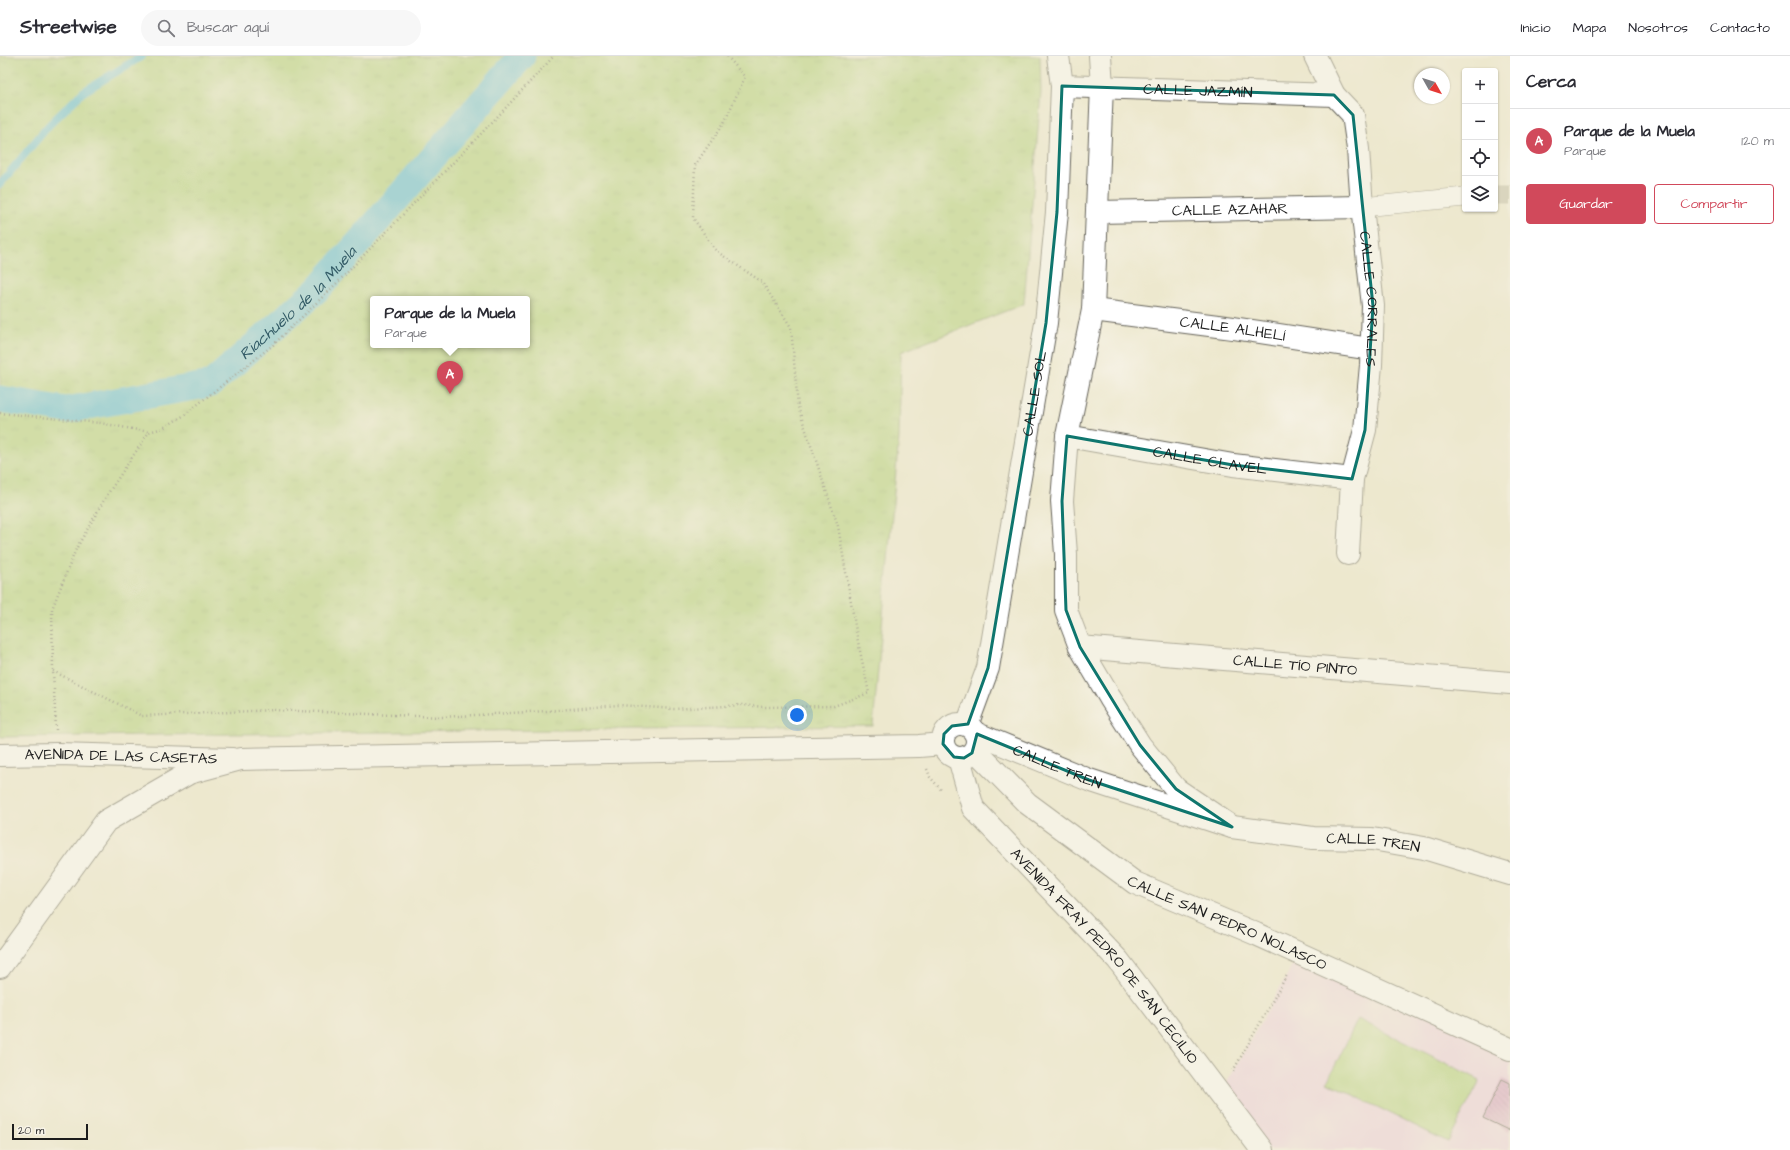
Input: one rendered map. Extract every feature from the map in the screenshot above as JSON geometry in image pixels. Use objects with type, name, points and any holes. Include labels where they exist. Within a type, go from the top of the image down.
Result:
[{"type":"street","name":"CALLE SOL","points":[[964,742],[988,668],[1046,323],[1057,212],[1062,86],[1058,56]]},
{"type":"street","points":[[1080,647],[1066,610],[1066,554],[1062,501],[1068,436],[1094,310],[1102,86],[1100,56]]},
{"type":"street","name":"CALLE CORRALES","points":[[1315,56],[1334,94],[1353,115],[1358,149],[1362,207],[1373,306],[1365,430],[1352,479],[1348,554]]},
{"type":"street","name":"CALLE JAZMÍN","points":[[1062,86],[1334,94]]},
{"type":"street","points":[[1362,207],[1462,197]]},
{"type":"street","name":"CALLE AZAHAR","points":[[1097,212],[1362,207]]},
{"type":"street","name":"CALLE ALHELÍ","points":[[1094,310],[1233,328],[1371,349]]},
{"type":"street","name":"CALLE CLAVEL","points":[[1068,436],[1233,465],[1352,479]]},
{"type":"street","name":"CALLE TREN","points":[[1080,647],[1140,745],[1176,789],[1232,828]]},
{"type":"street","name":"CALLE TÍO PINTO","points":[[1080,647],[1510,683]]},
{"type":"street","points":[[0,966],[106,821],[189,773],[241,759],[919,746],[964,742]]},
{"type":"street","name":"CALLE TREN","points":[[964,742],[1089,780],[1232,828],[1313,838],[1372,839],[1424,848],[1510,874]]},
{"type":"street","name":"CALLE SAN PEDRO NOLASCO","points":[[964,742],[1027,803],[1135,883],[1299,954],[1510,1049]]},
{"type":"street","name":"AVENIDA FRAY PEDRO DE SAN CECILIO","points":[[964,742],[973,808],[1118,960],[1262,1150]]},
{"type":"street","name":"AVENIDA DE LAS CASETAS","points":[[0,755],[58,754],[241,759]]},
{"type":"path","points":[[0,413],[100,423],[149,432],[163,428],[183,416],[273,344],[343,276],[554,56]]},
{"type":"path","points":[[53,672],[142,716],[274,710],[440,717],[619,705],[674,709],[742,705],[764,707],[834,706],[869,693],[857,637],[838,526],[798,407],[791,327],[762,282],[716,251],[693,218],[695,165],[724,123],[745,77],[727,56]]},
{"type":"path","points":[[58,754],[53,672],[52,609],[76,549],[107,495],[149,432]]},
{"type":"path","points":[[1220,1094],[1299,954]]},
{"type":"highlighted area","points":[[1062,86],[1334,95],[1353,115],[1373,306],[1365,430],[1352,479],[1233,465],[1067,436],[1062,501],[1066,610],[1080,647],[1140,745],[1176,789],[1232,827],[1089,780],[977,734],[972,753],[964,758],[954,757],[943,744],[944,734],[952,726],[968,724],[988,668],[1046,323],[1057,212]]},
{"type":"shaded area","points":[[1299,954],[1510,1049],[1510,1150],[1262,1150],[1220,1094]]},
{"type":"green space","points":[[0,56],[1040,56],[1041,92],[1024,304],[901,352],[899,437],[873,726],[0,737]]},
{"type":"green space","points":[[1358,1019],[1480,1080],[1448,1142],[1327,1082]]},
{"type":"building","points":[[1502,1079],[1510,1083],[1510,1131],[1483,1118]]},
{"type":"waterway","points":[[0,184],[49,125],[83,92],[142,56]]},
{"type":"waterway","name":"Riachuelo de la Muela","points":[[0,399],[66,410],[211,384],[319,288],[522,56]]},
{"type":"tunnel","points":[[1498,195],[1510,195]]},
{"type":"place","name":"Parque de la Muela","points":[[450,394]]}]
